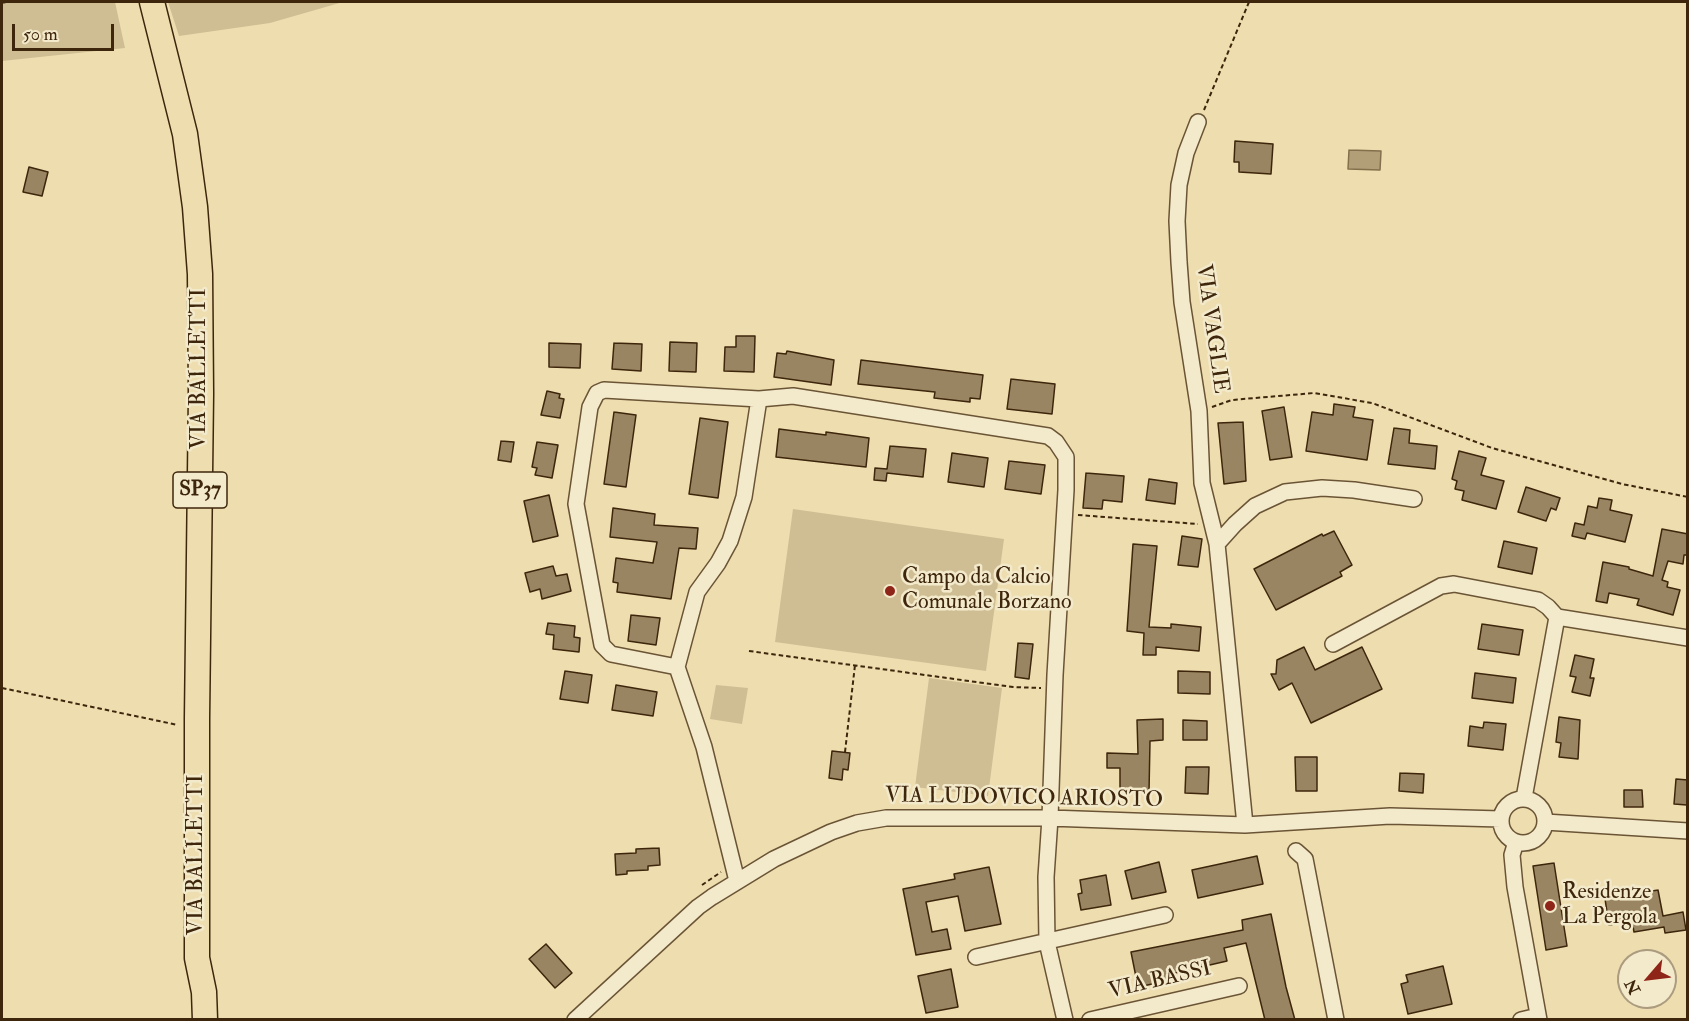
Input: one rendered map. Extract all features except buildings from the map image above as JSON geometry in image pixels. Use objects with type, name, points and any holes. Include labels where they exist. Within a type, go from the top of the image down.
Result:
[{"type":"main road","name":"VIA BALLETTI","points":[[152,2],[185,134],[195,207],[200,274],[197,958],[191,991],[190,1020]]},
{"type":"main road","name":"VIA BALLETTI","points":[[197,958],[204,992],[205,1020]]},
{"type":"street","name":"VIA VAGLIE","points":[[1198,122],[1186,153],[1179,185],[1177,221],[1182,302],[1199,411],[1202,483],[1217,544],[1245,825]]},
{"type":"street","points":[[677,667],[611,654],[602,645],[576,504],[590,406],[597,393],[604,390],[759,399],[793,396],[1048,436],[1056,442],[1066,457],[1065,514],[1054,688],[1046,877],[1047,942],[1065,1020]]},
{"type":"street","points":[[736,880],[704,747],[677,667],[697,592],[730,541],[744,497],[759,399]]},
{"type":"street","points":[[1217,544],[1255,506],[1285,492],[1322,488],[1354,490],[1414,499]]},
{"type":"street","points":[[1332,644],[1441,586],[1454,584],[1538,600],[1557,617],[1688,638]]},
{"type":"street","points":[[1524,798],[1557,617]]},
{"type":"street","points":[[1524,798],[1537,804],[1544,815],[1545,822],[1535,839],[1522,843],[1516,842],[1504,833],[1501,819],[1502,812],[1511,802],[1524,798]]},
{"type":"street","name":"VIA LUDOVICO ARIOSTO","points":[[575,1020],[698,907],[736,880],[831,832],[857,823],[886,818],[1050,818],[1245,825],[1390,816],[1501,819]]},
{"type":"street","points":[[1545,822],[1688,831]]},
{"type":"street","points":[[1516,842],[1512,855],[1515,887],[1539,1018],[1521,1020]]},
{"type":"street","points":[[1296,850],[1305,859],[1336,1020]]},
{"type":"street","points":[[976,957],[1165,915]]},
{"type":"street","name":"VIA BASSI","points":[[1090,1020],[1239,986]]},
{"type":"path","points":[[1198,122],[1249,2]]},
{"type":"path","points":[[1199,411],[1232,400],[1314,393],[1372,403],[1492,447],[1552,465],[1623,484],[1688,497]]},
{"type":"path","points":[[1065,514],[1213,526]]},
{"type":"path","points":[[749,651],[1013,687],[1054,688]]},
{"type":"path","points":[[845,752],[855,665]]},
{"type":"path","points":[[2,688],[197,729]]},
{"type":"shaded area","points":[[2,2],[115,2],[125,48],[2,61]]},
{"type":"shaded area","points":[[168,2],[343,2],[270,23],[179,36]]},
{"type":"shaded area","points":[[1349,150],[1381,151],[1380,170],[1348,169]]},
{"type":"shaded area","name":"Campo da Calcio Comunale Borzano","points":[[793,509],[1004,539],[986,671],[775,642]]},
{"type":"shaded area","points":[[929,678],[1002,688],[988,796],[915,787]]},
{"type":"shaded area","points":[[716,685],[748,688],[742,724],[710,719]]},
{"type":"place","name":"Campo da Calcio Comunale Borzano","points":[[890,591]]},
{"type":"place","name":"Residenze La Pergola","points":[[1550,906]]}]
